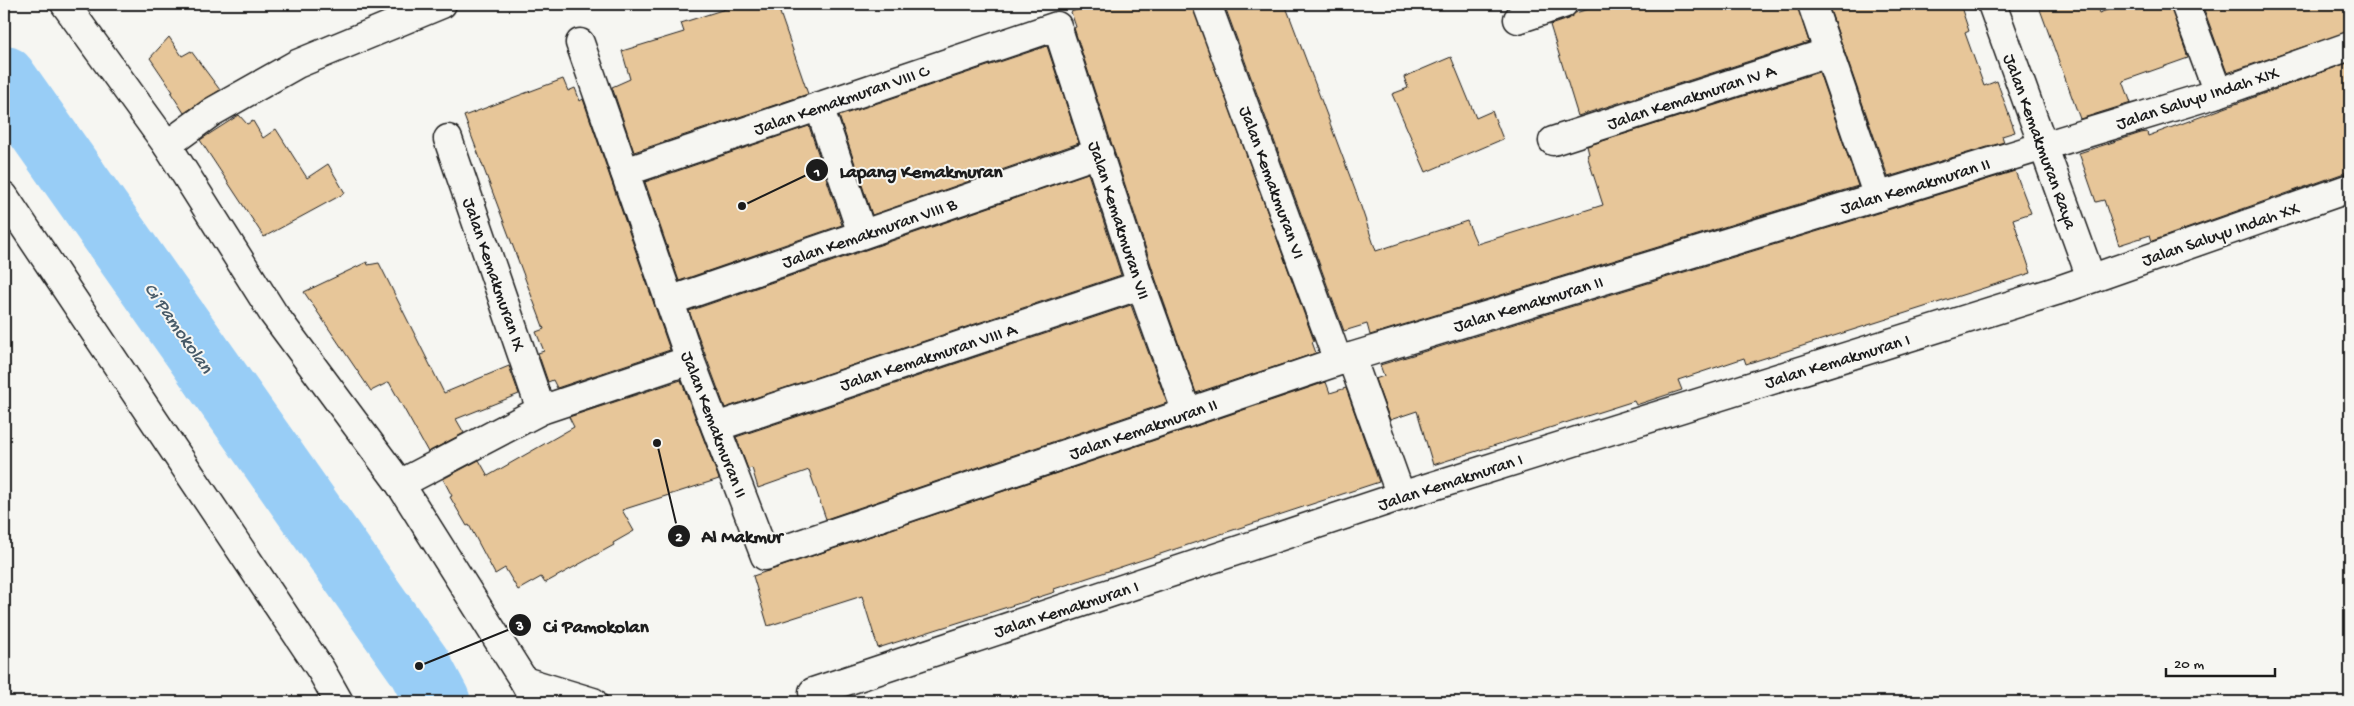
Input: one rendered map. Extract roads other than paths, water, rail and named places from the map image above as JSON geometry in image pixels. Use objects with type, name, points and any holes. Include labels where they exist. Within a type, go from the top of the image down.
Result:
[{"type":"street","points":[[65,4],[167,145],[273,313],[400,484],[530,692],[593,702]]},
{"type":"street","points":[[167,145],[212,112],[297,64],[442,4]]},
{"type":"street","name":"Jalan Kemakmuran VI","points":[[1207,4],[1345,359],[1401,496]]},
{"type":"street","points":[[1518,19],[1563,4]]},
{"type":"street","points":[[1812,4],[1878,197]]},
{"type":"street","name":"Jalan Kemakmuran Raya","points":[[1992,4],[2091,278]]},
{"type":"street","points":[[2185,4],[2218,93]]},
{"type":"street","name":"Jalan Kemakmuran VIII C","points":[[625,172],[1057,26]]},
{"type":"street","name":"Jalan Kemakmuran VII","points":[[1057,26],[1141,285],[1187,413]]},
{"type":"street","name":"Jalan Kemakmuran II","points":[[580,43],[690,360],[765,556],[1345,359],[2043,145]]},
{"type":"street","name":"Jalan Saluyu Indah XIX","points":[[2043,145],[2218,93],[2350,46]]},
{"type":"street","name":"Jalan Kemakmuran IV A","points":[[1553,140],[1829,52]]},
{"type":"street","points":[[819,106],[862,234]]},
{"type":"street","name":"Jalan Kemakmuran IX","points":[[448,139],[541,410]]},
{"type":"street","name":"Jalan Kemakmuran VIII B","points":[[669,301],[1099,154]]},
{"type":"street","name":"Jalan Saluyu Indah XX","points":[[2091,278],[2350,188]]},
{"type":"street","points":[[4,196],[321,670],[339,702]]},
{"type":"street","name":"Jalan Kemakmuran I","points":[[812,692],[1401,496],[2056,291],[2091,278]]},
{"type":"street","name":"Jalan Kemakmuran VIII A","points":[[716,427],[1141,285]]},
{"type":"street","points":[[400,484],[541,410],[690,360]]},
{"type":"waterway","name":"Ci Pamokolan","points":[[4,78],[419,666],[438,702]]},
{"type":"place","name":"Lapang Kemakmuran","points":[[742,206]]},
{"type":"place","name":"Al Makmur","points":[[657,443]]},
{"type":"place","name":"Ci Pamokolan","points":[[419,666]]}]
